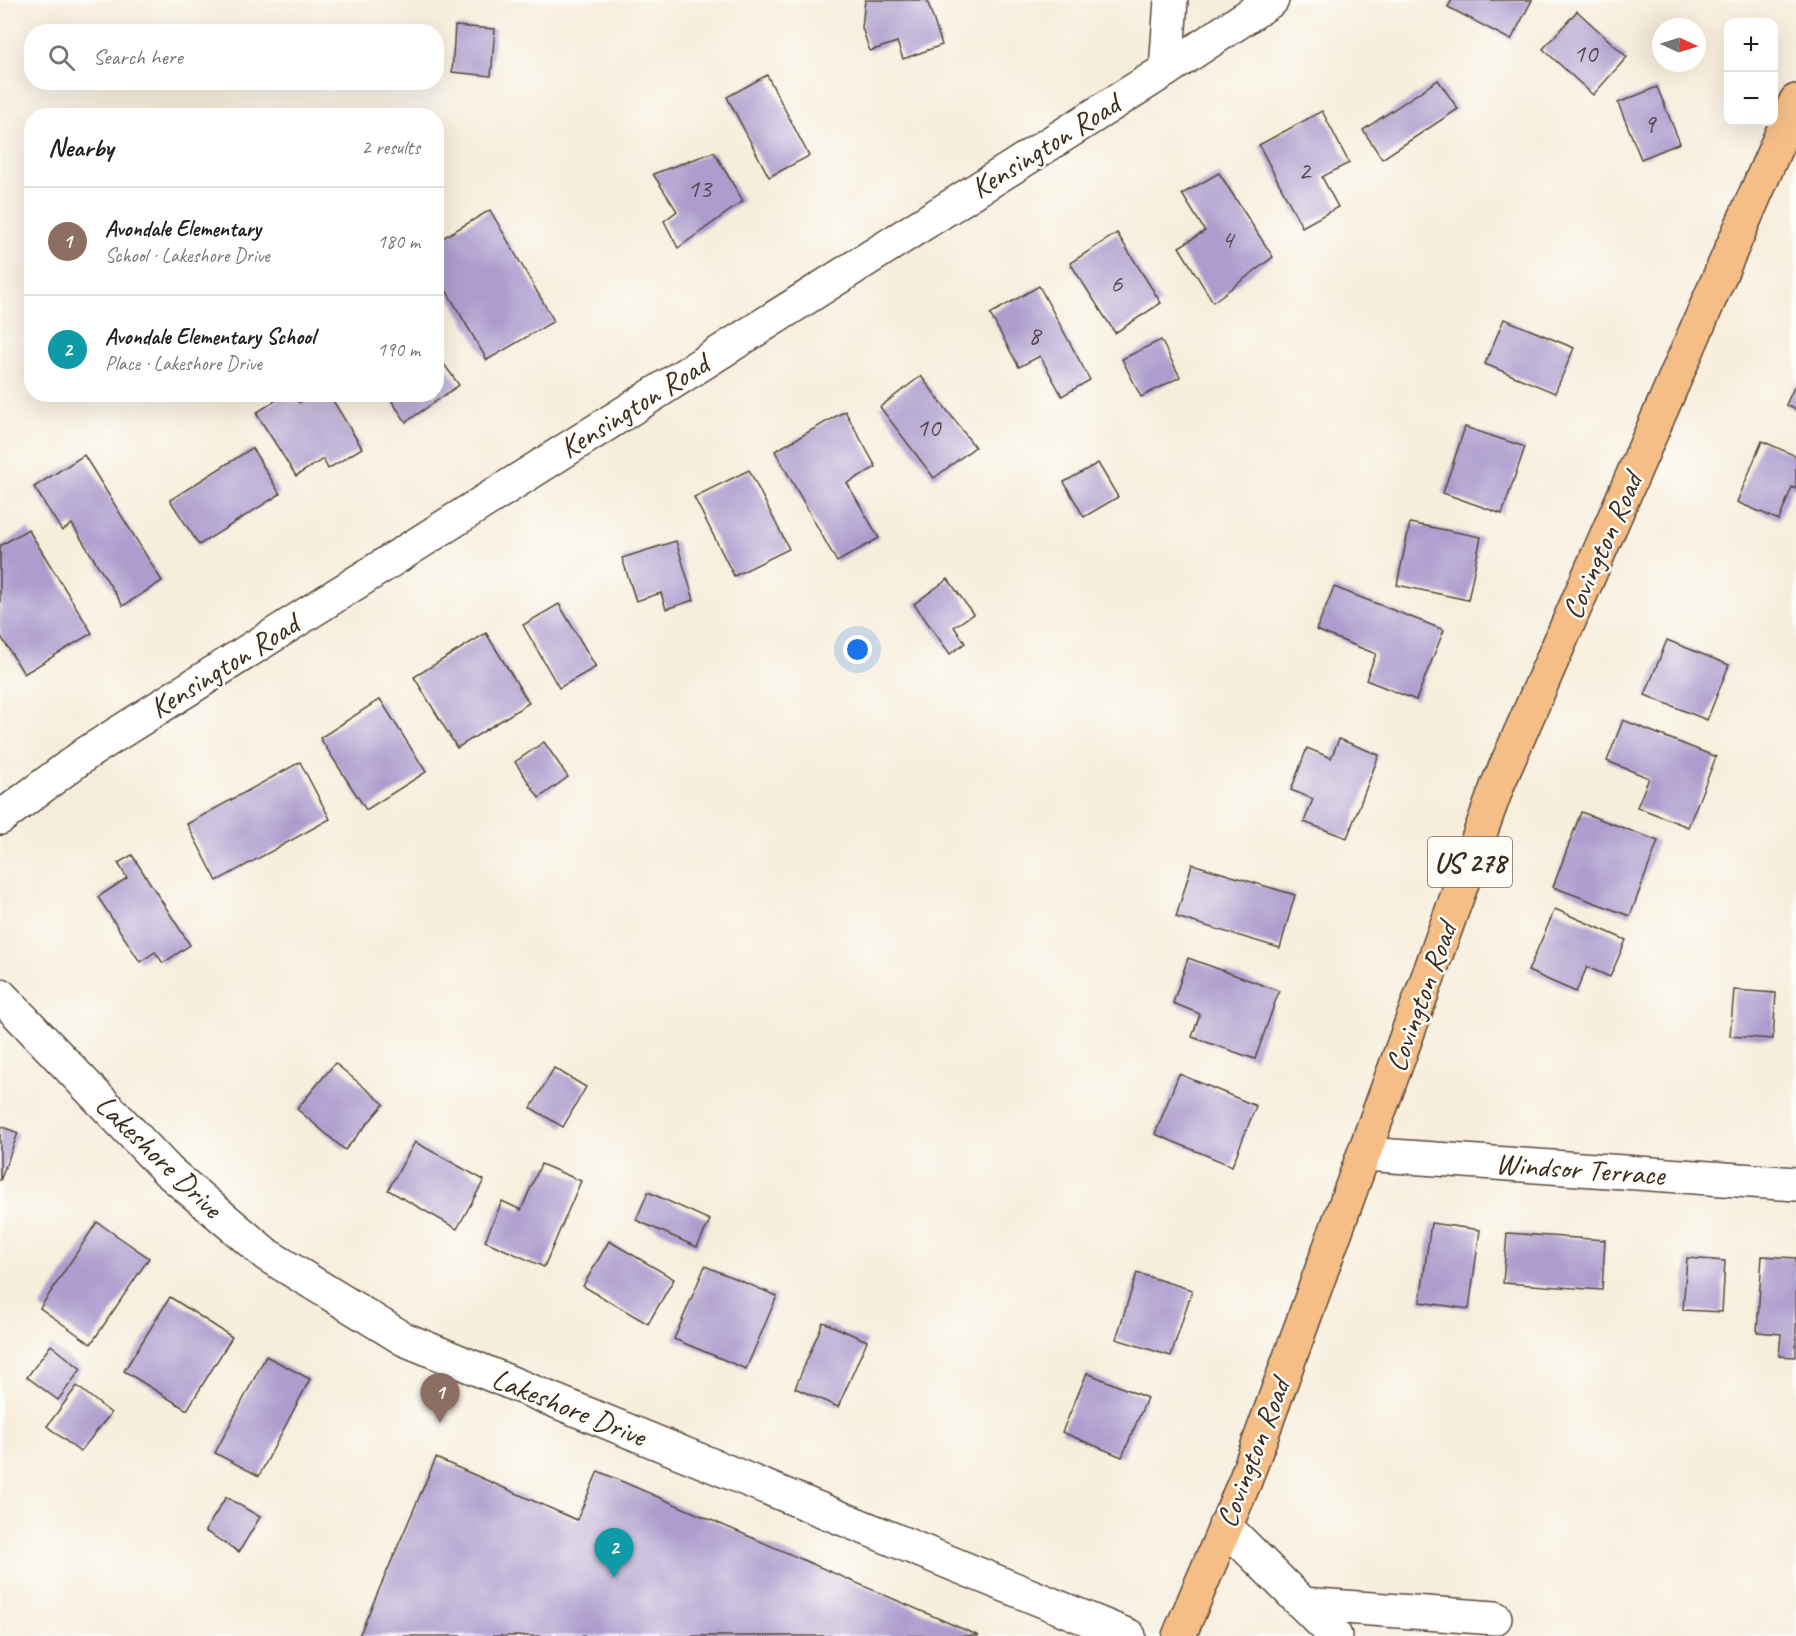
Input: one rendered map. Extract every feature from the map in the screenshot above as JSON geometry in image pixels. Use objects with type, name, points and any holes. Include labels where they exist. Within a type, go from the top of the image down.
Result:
[{"type":"main road","name":"Covington Road","points":[[1179,1636],[1245,1481],[1498,784],[1796,101]]},
{"type":"street","points":[[1166,70],[1171,0]]},
{"type":"street","name":"Kensington Road","points":[[0,818],[87,753],[1166,70],[1272,0]]},
{"type":"street","name":"Lakeshore Drive","points":[[0,995],[168,1171],[267,1256],[404,1339],[419,1356],[1129,1636]]},
{"type":"street","name":"Windsor Terrace","points":[[1364,1154],[1796,1184]]},
{"type":"street","points":[[1225,1526],[1334,1636]]},
{"type":"street","points":[[1303,1604],[1495,1617]]},
{"type":"building","points":[[865,0],[927,0],[942,45],[903,59],[897,42],[870,51],[862,28]]},
{"type":"building","points":[[1452,0],[1532,0],[1511,40],[1448,7]]},
{"type":"building","points":[[1577,11],[1627,57],[1593,95],[1543,49]]},
{"type":"building","points":[[455,26],[495,29],[491,76],[452,72]]},
{"type":"building","points":[[767,75],[809,156],[769,177],[727,97]]},
{"type":"building","points":[[1438,80],[1458,109],[1382,159],[1363,130]]},
{"type":"building","points":[[1657,87],[1680,143],[1641,159],[1618,103]]},
{"type":"building","points":[[1322,111],[1349,163],[1322,177],[1338,207],[1302,227],[1259,145]]},
{"type":"building","points":[[714,152],[743,201],[678,248],[664,221],[677,211],[653,174]]},
{"type":"building","points":[[1219,173],[1273,257],[1213,302],[1179,247],[1205,231],[1182,194]]},
{"type":"building","points":[[490,210],[554,321],[487,360],[444,287],[444,237]]},
{"type":"building","points":[[1117,233],[1161,303],[1115,333],[1070,263]]},
{"type":"building","points":[[1039,286],[1090,380],[1062,396],[1040,356],[1019,367],[990,314]]},
{"type":"building","points":[[1504,319],[1574,348],[1555,393],[1485,364]]},
{"type":"building","points":[[1161,340],[1180,377],[1141,397],[1122,359]]},
{"type":"building","points":[[444,364],[459,385],[444,395]]},
{"type":"building","points":[[921,376],[975,447],[934,478],[880,407]]},
{"type":"building","points":[[1796,383],[1796,410],[1786,405]]},
{"type":"building","points":[[273,402],[334,402],[362,448],[328,469],[323,459],[296,476],[256,413]]},
{"type":"building","points":[[392,402],[435,402],[406,422]]},
{"type":"building","points":[[845,411],[876,467],[847,483],[879,538],[837,562],[775,451]]},
{"type":"building","points":[[1465,427],[1525,447],[1502,514],[1443,493]]},
{"type":"building","points":[[1762,441],[1796,456],[1796,489],[1792,487],[1779,520],[1737,502]]},
{"type":"building","points":[[252,448],[280,494],[199,545],[170,500]]},
{"type":"building","points":[[84,455],[162,581],[123,606],[72,524],[62,531],[34,487]]},
{"type":"building","points":[[1098,463],[1118,497],[1084,517],[1064,482]]},
{"type":"building","points":[[749,470],[789,549],[734,576],[694,497]]},
{"type":"building","points":[[1410,523],[1481,537],[1468,600],[1397,585]]},
{"type":"building","points":[[28,529],[92,633],[24,674],[0,635],[0,546]]},
{"type":"building","points":[[676,541],[694,600],[666,609],[661,593],[636,601],[622,558]]},
{"type":"building","points":[[948,579],[973,614],[954,627],[965,643],[950,654],[914,604]]},
{"type":"building","points":[[1334,587],[1444,630],[1416,700],[1366,680],[1376,654],[1316,630]]},
{"type":"building","points":[[559,604],[596,667],[559,688],[523,625]]},
{"type":"building","points":[[486,633],[529,703],[457,748],[414,677]]},
{"type":"building","points":[[1667,640],[1729,665],[1707,720],[1645,695]]},
{"type":"building","points":[[380,699],[426,772],[366,810],[320,738]]},
{"type":"building","points":[[1623,720],[1716,757],[1688,827],[1637,807],[1649,778],[1607,761]]},
{"type":"building","points":[[1339,739],[1379,755],[1347,838],[1304,822],[1313,799],[1291,790],[1307,748],[1331,758]]},
{"type":"building","points":[[544,742],[568,777],[539,798],[515,762]]},
{"type":"building","points":[[300,762],[330,819],[217,881],[187,824]]},
{"type":"building","points":[[1581,812],[1658,841],[1630,916],[1553,887]]},
{"type":"building","points":[[132,855],[190,945],[163,963],[155,952],[140,962],[98,897],[127,878],[118,863]]},
{"type":"building","points":[[1192,864],[1295,895],[1280,948],[1176,917]]},
{"type":"building","points":[[1555,909],[1626,940],[1610,977],[1587,967],[1576,992],[1528,971]]},
{"type":"building","points":[[1188,958],[1279,991],[1255,1059],[1192,1037],[1200,1014],[1173,1003]]},
{"type":"building","points":[[1734,990],[1776,993],[1773,1039],[1730,1036]]},
{"type":"building","points":[[335,1063],[384,1104],[345,1150],[297,1109]]},
{"type":"building","points":[[554,1068],[586,1087],[563,1127],[531,1108]]},
{"type":"building","points":[[1179,1074],[1256,1106],[1232,1166],[1155,1134]]},
{"type":"building","points":[[0,1126],[18,1133],[0,1181]]},
{"type":"building","points":[[415,1142],[484,1180],[457,1229],[388,1190]]},
{"type":"building","points":[[541,1164],[581,1181],[544,1267],[485,1241],[502,1201],[521,1210]]},
{"type":"building","points":[[648,1192],[710,1220],[697,1247],[636,1220]]},
{"type":"building","points":[[97,1222],[149,1258],[91,1344],[40,1308]]},
{"type":"building","points":[[1431,1223],[1480,1230],[1469,1309],[1420,1302]]},
{"type":"building","points":[[1507,1233],[1605,1240],[1602,1290],[1503,1283]]},
{"type":"building","points":[[609,1241],[674,1279],[648,1324],[583,1286]]},
{"type":"building","points":[[1762,1256],[1796,1258],[1796,1357],[1779,1356],[1781,1334],[1757,1332]]},
{"type":"building","points":[[1687,1258],[1725,1261],[1722,1312],[1683,1310]]},
{"type":"building","points":[[705,1266],[777,1296],[746,1369],[674,1339]]},
{"type":"building","points":[[1137,1273],[1192,1290],[1171,1356],[1116,1339]]},
{"type":"building","points":[[170,1297],[232,1337],[187,1410],[124,1371]]},
{"type":"building","points":[[823,1322],[867,1341],[838,1407],[795,1388]]},
{"type":"building","points":[[51,1345],[81,1369],[58,1400],[27,1377]]},
{"type":"building","points":[[266,1356],[310,1379],[259,1476],[215,1453]]},
{"type":"building","points":[[1087,1373],[1147,1398],[1122,1457],[1062,1432]]},
{"type":"building","points":[[77,1386],[111,1413],[80,1452],[47,1426]]},
{"type":"building","points":[[436,1458],[577,1520],[598,1471],[979,1636],[359,1636]]},
{"type":"building","points":[[226,1497],[260,1517],[239,1552],[205,1531]]},
{"type":"place","name":"Avondale Elementary","points":[[440,1423]]},
{"type":"place","name":"Avondale Elementary School","points":[[614,1578]]}]
